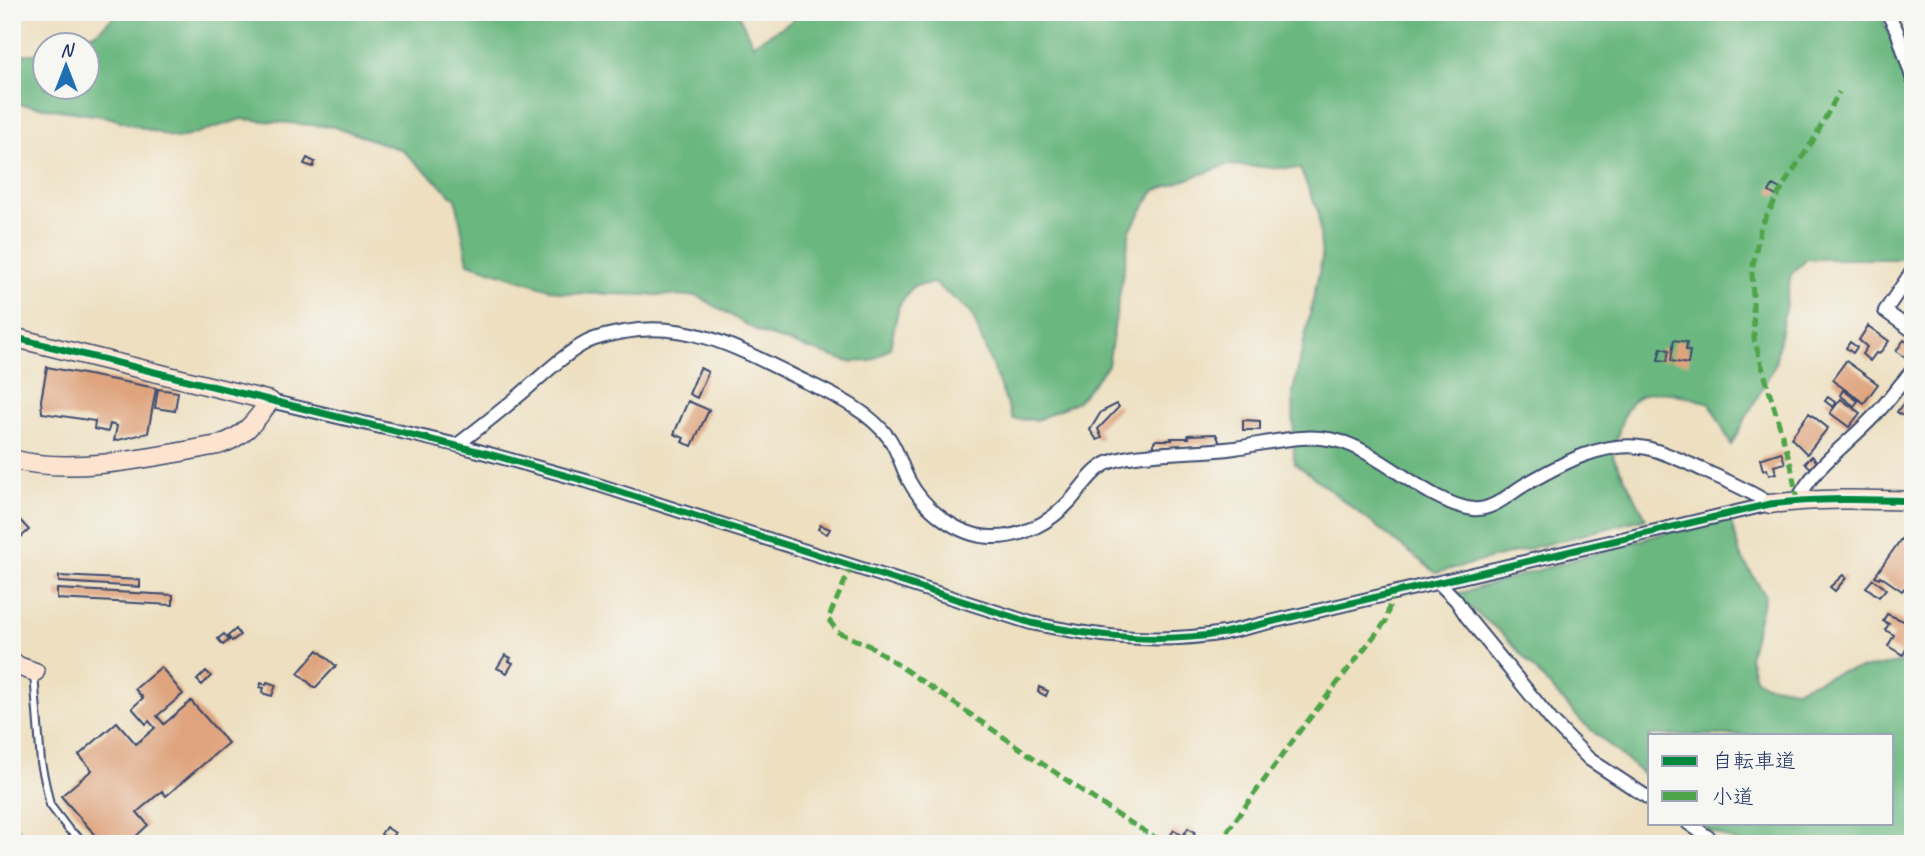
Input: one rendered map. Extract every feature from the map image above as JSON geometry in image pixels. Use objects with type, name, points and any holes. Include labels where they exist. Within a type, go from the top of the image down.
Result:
[{"type":"street","points":[[1887,12],[1897,31],[1913,80]]},
{"type":"street","points":[[1913,270],[1885,311],[1913,331]]},
{"type":"street","points":[[457,445],[561,360],[589,341],[634,330],[667,329],[690,332],[735,347],[865,414],[892,442],[910,483],[925,502],[960,530],[982,537],[1013,536],[1039,526],[1069,502],[1103,465],[1116,461],[1148,455],[1234,448],[1314,437],[1343,442],[1375,457],[1444,498],[1478,509],[1488,507],[1538,477],[1578,458],[1606,448],[1627,446],[1645,448],[1673,457],[1751,492],[1770,504]]},
{"type":"street","points":[[12,337],[457,445],[586,481],[1031,623],[1128,639],[1180,639],[1202,636],[1770,504],[1857,499],[1913,501]]},
{"type":"street","points":[[1797,501],[1812,478],[1875,416],[1913,370]]},
{"type":"street","points":[[12,459],[39,464],[85,465],[218,445],[243,435],[270,401]]},
{"type":"street","points":[[1439,583],[1456,600],[1466,617],[1552,721],[1589,759],[1648,798]]},
{"type":"street","points":[[12,661],[34,672]]},
{"type":"street","points":[[1689,824],[1718,844]]},
{"type":"lane","points":[[34,672],[41,764],[50,805],[69,830],[87,844]]},
{"type":"green space","points":[[119,12],[737,12],[753,44],[792,21],[797,12],[1879,12],[1912,82],[1913,259],[1807,259],[1791,274],[1775,365],[1731,445],[1710,403],[1663,392],[1641,396],[1632,402],[1621,423],[1613,456],[1646,518],[1436,573],[1294,462],[1293,392],[1322,259],[1318,211],[1300,169],[1227,165],[1154,191],[1130,230],[1108,365],[1078,401],[1037,420],[1013,419],[971,312],[934,283],[913,286],[899,305],[890,348],[871,361],[849,362],[761,333],[698,296],[562,293],[468,263],[456,199],[402,150],[335,127],[242,119],[178,139],[108,117],[12,103],[12,55],[32,54],[32,102],[102,102],[102,32],[97,32]]},
{"type":"green space","points":[[1729,514],[1740,555],[1765,595],[1749,657],[1755,678],[1765,685],[1797,689],[1840,672],[1913,661],[1913,844],[1742,844],[1710,831],[1701,824],[1894,824],[1894,734],[1648,734],[1648,778],[1581,721],[1503,634],[1454,595]]},
{"type":"green space","points":[[12,824],[38,844],[12,844]]},
{"type":"building","points":[[307,158],[315,162],[313,167],[304,164]]},
{"type":"building","points":[[1773,185],[1780,189],[1776,196],[1769,192]]},
{"type":"building","points":[[1868,326],[1889,341],[1870,361],[1862,354],[1867,347],[1859,340]]},
{"type":"building","points":[[1674,340],[1687,342],[1686,350],[1690,351],[1688,364],[1671,361]]},
{"type":"building","points":[[1904,340],[1913,346],[1913,352],[1908,359],[1896,351]]},
{"type":"building","points":[[1850,342],[1857,347],[1853,353],[1846,348]]},
{"type":"building","points":[[1661,348],[1669,350],[1667,361],[1658,360]]},
{"type":"building","points":[[1846,361],[1878,384],[1864,403],[1832,380]]},
{"type":"building","points":[[47,367],[156,388],[148,433],[114,441],[117,426],[110,424],[108,432],[94,429],[95,421],[42,413],[41,400]]},
{"type":"building","points":[[700,368],[708,372],[697,398],[689,394]]},
{"type":"building","points":[[158,389],[178,392],[175,411],[155,408]]},
{"type":"building","points":[[1843,390],[1858,401],[1854,406],[1840,395]]},
{"type":"building","points":[[1828,397],[1836,403],[1833,407],[1825,401]]},
{"type":"building","points":[[1841,399],[1860,413],[1849,427],[1830,413]]},
{"type":"building","points":[[688,401],[709,410],[692,446],[682,442],[684,438],[674,434]]},
{"type":"building","points":[[1904,402],[1913,408],[1908,419],[1897,412]]},
{"type":"building","points":[[1117,404],[1119,407],[1098,429],[1102,438],[1097,440],[1090,430],[1101,412]]},
{"type":"building","points":[[1809,413],[1828,428],[1807,454],[1791,438]]},
{"type":"building","points":[[1243,420],[1260,421],[1260,430],[1243,430]]},
{"type":"building","points":[[1216,434],[1220,443],[1154,447],[1154,441],[1157,440]]},
{"type":"building","points":[[1781,452],[1785,463],[1774,466],[1776,473],[1769,475],[1767,469],[1763,470],[1760,459]]},
{"type":"building","points":[[1812,456],[1818,463],[1812,469],[1805,463]]},
{"type":"building","points":[[18,518],[29,530],[20,538],[12,529],[12,523]]},
{"type":"building","points":[[820,525],[830,529],[827,534],[818,529]]},
{"type":"building","points":[[1901,539],[1913,546],[1913,578],[1902,591],[1880,576],[1875,576]]},
{"type":"building","points":[[1843,575],[1846,578],[1835,591],[1830,587]]},
{"type":"building","points":[[59,576],[140,580],[140,587],[59,582]]},
{"type":"building","points":[[1873,579],[1886,589],[1879,597],[1866,587]]},
{"type":"building","points":[[57,589],[173,595],[173,605],[57,599]]},
{"type":"building","points":[[1887,614],[1913,625],[1913,636],[1903,655],[1888,646],[1894,635],[1885,630],[1889,624],[1883,621]]},
{"type":"building","points":[[236,629],[240,635],[232,641],[228,636]]},
{"type":"building","points":[[224,634],[229,640],[223,645],[218,639]]},
{"type":"building","points":[[318,650],[336,666],[315,688],[298,673]]},
{"type":"building","points":[[505,655],[511,658],[509,661],[513,663],[507,673],[497,668]]},
{"type":"building","points":[[161,667],[183,694],[157,716],[164,724],[191,701],[228,743],[166,796],[162,791],[137,812],[148,825],[128,844],[103,844],[61,796],[92,770],[79,755],[117,722],[136,744],[155,728],[149,721],[146,724],[132,708],[143,698],[135,689]]},
{"type":"building","points":[[206,671],[211,676],[202,685],[197,680]]},
{"type":"building","points":[[267,682],[276,685],[272,696],[262,693],[264,688],[260,687],[261,683],[266,685]]},
{"type":"building","points":[[1039,687],[1048,691],[1046,696],[1038,692]]},
{"type":"building","points":[[386,827],[395,833],[389,840],[381,834]]},
{"type":"building","points":[[1188,828],[1195,832],[1189,844],[1169,844],[1167,840],[1174,830],[1183,836]]},
{"type":"marked path","points":[[1797,501],[1791,465],[1754,339],[1752,270],[1761,226],[1839,92]]},
{"type":"marked path","points":[[852,565],[828,619],[838,632],[872,647],[1113,812],[1166,844]]},
{"type":"marked path","points":[[1218,844],[1299,732],[1386,621],[1392,593]]},
{"type":"cycle path","points":[[12,337],[489,454],[586,481],[1031,623],[1127,637],[1175,638],[1224,633],[1770,504],[1842,500],[1913,501]]}]
